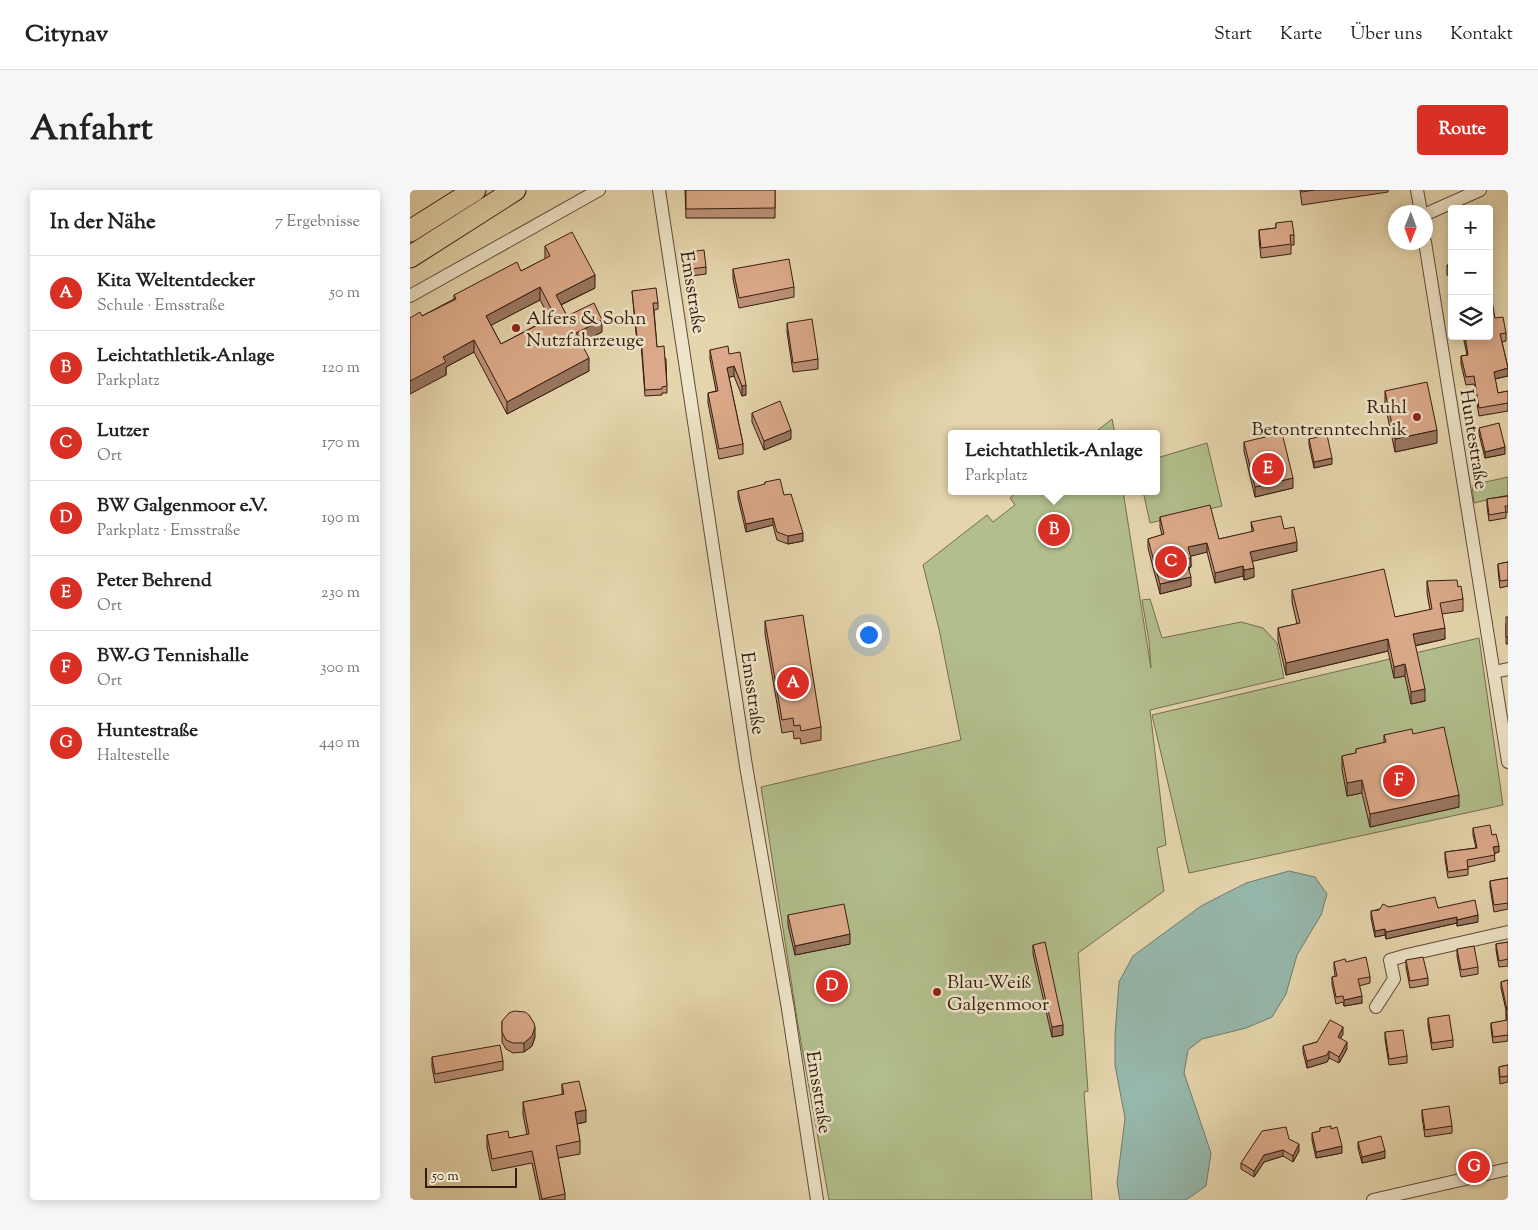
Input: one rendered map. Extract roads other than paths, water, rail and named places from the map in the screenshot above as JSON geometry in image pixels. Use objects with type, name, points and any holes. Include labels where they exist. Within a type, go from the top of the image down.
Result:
[{"type":"highway","points":[[410,231],[475,190]]},
{"type":"highway","points":[[410,257],[515,190]]},
{"type":"street","points":[[410,296],[599,190]]},
{"type":"street","name":"Emsstraße","points":[[659,190],[745,763],[788,1009],[817,1200]]},
{"type":"street","points":[[1417,190],[1420,205]]},
{"type":"street","points":[[1433,211],[1480,190]]},
{"type":"street","name":"Huntestraße","points":[[1426,250],[1508,762]]},
{"type":"street","points":[[1494,672],[1508,669]]},
{"type":"street","points":[[1376,1007],[1394,979],[1390,960],[1508,932]]},
{"type":"street","points":[[1379,1199],[1508,1169]]},
{"type":"water","points":[[1289,871],[1315,877],[1327,894],[1321,915],[1297,955],[1286,994],[1272,1017],[1246,1028],[1202,1039],[1188,1050],[1184,1073],[1211,1153],[1206,1186],[1186,1200],[1120,1200],[1117,1183],[1125,1118],[1115,1065],[1119,982],[1133,956],[1201,906],[1246,883]]},
{"type":"place","name":"Alfers & Sohn Nutzfahrzeuge","points":[[516,328]]},
{"type":"place","name":"Ruhl Betontrenntechnik","points":[[1417,417]]},
{"type":"place","name":"Peter Behrend","points":[[1268,469]]},
{"type":"place","name":"Leichtathletik-Anlage","points":[[1054,530]]},
{"type":"place","name":"Lutzer","points":[[1171,562]]},
{"type":"place","name":"Kita Weltentdecker","points":[[793,683]]},
{"type":"place","name":"BW-G Tennishalle","points":[[1399,781]]},
{"type":"place","name":"BW Galgenmoor e.V.","points":[[832,986]]},
{"type":"place","name":"Blau-Weiß Galgenmoor","points":[[937,992]]},
{"type":"place","name":"Huntestraße","points":[[1474,1167]]}]
